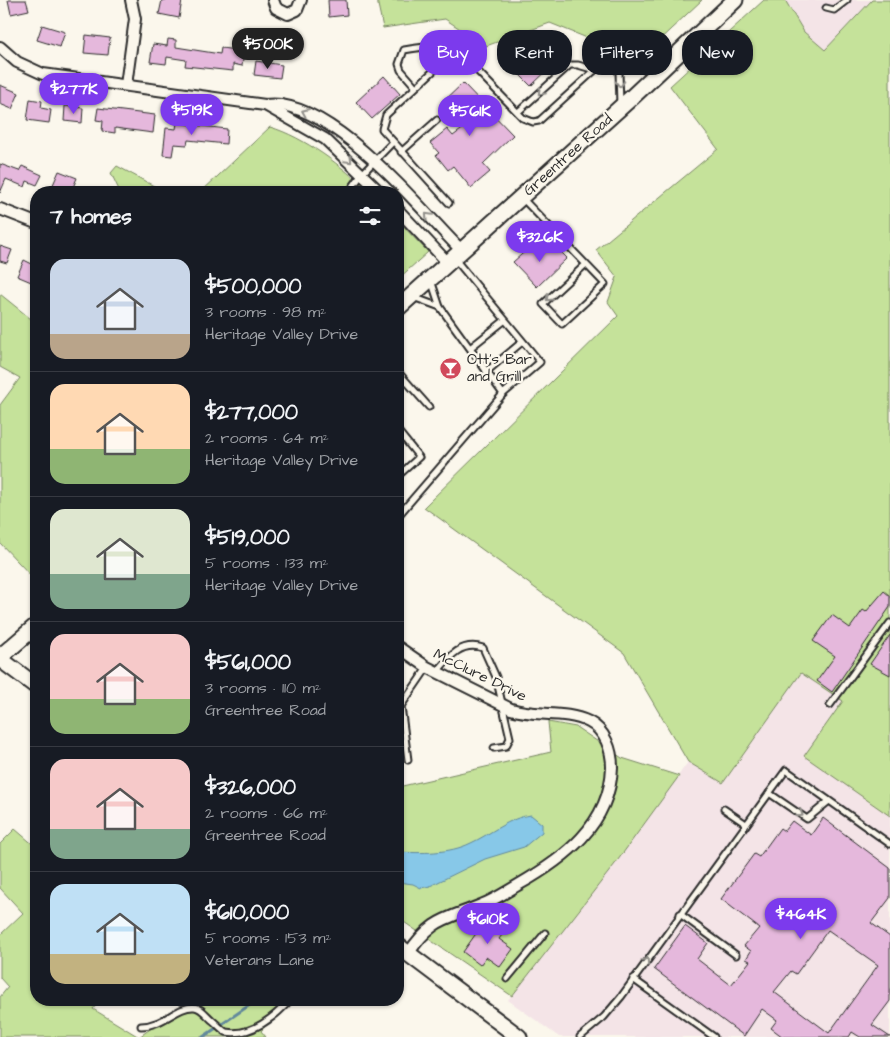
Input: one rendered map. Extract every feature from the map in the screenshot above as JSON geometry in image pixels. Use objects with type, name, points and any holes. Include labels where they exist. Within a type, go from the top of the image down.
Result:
[{"type":"street","points":[[126,85],[135,19],[131,0]]},
{"type":"street","points":[[273,0],[279,11],[288,14],[297,10],[301,0]]},
{"type":"street","name":"Greentree Road","points":[[672,60],[735,0]]},
{"type":"street","points":[[1,51],[22,65],[42,74],[264,105],[275,103],[287,106],[316,117],[344,134],[374,161],[395,186]]},
{"type":"street","name":"Greentree Road","points":[[404,302],[656,75]]},
{"type":"street","points":[[264,105],[321,136],[374,186]]},
{"type":"street","points":[[404,197],[455,257]]},
{"type":"street","points":[[0,209],[30,221]]},
{"type":"street","points":[[404,215],[455,257]]},
{"type":"street","points":[[30,631],[0,658],[30,681]]},
{"type":"street","name":"McClure Drive","points":[[404,651],[427,667],[504,706],[526,714],[571,716],[590,722],[602,733],[612,755],[612,769],[606,800],[595,820],[573,849],[549,867],[498,897],[482,905],[439,920],[404,949]]},
{"type":"street","points":[[404,951],[519,1037]]},
{"type":"lane","points":[[826,8],[834,10],[847,0]]},
{"type":"lane","points":[[415,86],[401,70],[399,64],[404,50],[419,48]]},
{"type":"lane","points":[[518,112],[570,65],[582,66]]},
{"type":"lane","points":[[428,75],[386,115],[382,122],[382,129],[392,143],[449,203]]},
{"type":"lane","points":[[481,75],[527,121],[539,121],[590,75]]},
{"type":"lane","points":[[620,75],[620,109]]},
{"type":"lane","points":[[401,152],[437,120]]},
{"type":"lane","points":[[353,186],[362,174],[392,143]]},
{"type":"lane","points":[[522,197],[605,284],[562,324],[543,304],[585,265]]},
{"type":"lane","points":[[404,509],[503,394],[540,362],[504,321],[455,257]]},
{"type":"lane","points":[[430,278],[440,307],[503,394]]},
{"type":"lane","points":[[411,296],[440,307]]},
{"type":"lane","points":[[470,348],[504,321]]},
{"type":"lane","points":[[486,372],[522,342]]},
{"type":"lane","points":[[404,379],[429,407]]},
{"type":"lane","points":[[404,438],[419,457],[404,471]]},
{"type":"lane","points":[[830,705],[890,623]]},
{"type":"lane","points":[[437,672],[451,654],[462,648],[474,645],[483,648],[490,661],[504,706],[510,742],[506,746],[494,748]]},
{"type":"lane","points":[[404,702],[427,667]]},
{"type":"lane","points":[[404,729],[408,760]]},
{"type":"lane","points":[[580,1037],[604,1017],[618,1000],[786,770],[890,844]]},
{"type":"lane","points":[[769,793],[807,819],[830,801]]},
{"type":"lane","points":[[724,809],[746,824]]},
{"type":"lane","points":[[680,914],[736,955]]},
{"type":"lane","points":[[507,979],[545,933]]},
{"type":"lane","points":[[633,979],[714,1037]]},
{"type":"lane","points":[[141,1026],[149,1026],[164,1021],[186,1008],[195,1006],[227,1032],[248,1034],[278,1014],[285,1006]]},
{"type":"shaded area","points":[[785,0],[872,0],[825,50],[804,32]]},
{"type":"shaded area","points":[[890,248],[890,1037],[559,1037],[508,1000],[615,864],[688,762],[624,653],[424,507]]},
{"type":"green space","points":[[377,0],[702,0],[670,30],[582,30],[582,36],[572,32],[572,30],[550,23],[531,30],[497,30],[497,42],[487,46],[487,30],[462,30],[445,19],[383,28]]},
{"type":"green space","points":[[764,0],[785,0],[804,32],[825,50],[872,0],[890,0],[890,816],[804,756],[843,701],[801,673],[723,783],[688,762],[624,653],[424,507],[618,316],[608,302],[617,277],[596,250],[718,149],[670,86],[682,75],[753,75],[753,30],[731,30]]},
{"type":"green space","points":[[270,127],[310,145],[362,186],[207,186]]},
{"type":"green space","points":[[117,166],[154,186],[117,186],[111,173]]},
{"type":"green space","points":[[404,227],[428,252],[404,274]]},
{"type":"green space","points":[[0,294],[30,318],[30,575],[0,543],[0,405],[20,378],[0,367]]},
{"type":"green space","points":[[548,722],[576,727],[622,758],[679,776],[615,864],[512,996],[404,922],[404,786],[551,752]]},
{"type":"green space","points":[[15,829],[30,842],[30,1006],[95,1006],[93,1009],[139,1037],[0,1037],[0,997],[8,987],[0,978],[0,935],[23,913],[0,888],[0,844]]},
{"type":"green space","points":[[183,1006],[283,1006],[261,1031],[266,1037],[139,1037]]},
{"type":"water","points":[[531,815],[542,824],[542,832],[524,847],[485,859],[430,886],[421,888],[404,883],[404,852],[444,851],[462,847],[523,816]]},
{"type":"building","points":[[8,0],[26,0],[29,10],[11,14]]},
{"type":"building","points":[[162,0],[182,0],[179,18],[159,14]]},
{"type":"building","points":[[328,0],[346,0],[347,15],[329,17]]},
{"type":"building","points":[[42,25],[65,32],[60,47],[37,40]]},
{"type":"building","points":[[86,35],[110,38],[108,55],[84,53]]},
{"type":"building","points":[[168,39],[176,40],[176,47],[220,54],[221,48],[244,51],[242,66],[233,64],[233,71],[185,66],[186,60],[167,57],[166,64],[150,62],[153,44],[167,46]]},
{"type":"building","points":[[256,61],[282,65],[280,78],[254,75]]},
{"type":"building","points":[[520,75],[542,75],[531,86]]},
{"type":"building","points":[[384,76],[400,94],[372,119],[356,102]]},
{"type":"building","points":[[463,83],[513,135],[483,164],[490,172],[471,188],[453,166],[448,170],[436,155],[439,153],[430,143],[447,129],[453,136],[465,127],[442,103]]},
{"type":"building","points":[[0,85],[19,93],[12,109],[0,104]]},
{"type":"building","points":[[30,99],[42,101],[41,108],[51,110],[49,123],[27,120]]},
{"type":"building","points":[[65,106],[83,108],[82,123],[64,121]]},
{"type":"building","points":[[98,108],[155,115],[153,133],[115,128],[115,133],[102,131],[103,121],[96,120]]},
{"type":"building","points":[[177,123],[227,129],[226,144],[188,140],[187,145],[174,144],[172,156],[163,155],[166,128],[176,129]]},
{"type":"building","points":[[0,164],[19,171],[22,166],[42,175],[37,185],[27,181],[25,187],[6,179],[0,193]]},
{"type":"building","points":[[59,171],[77,178],[74,186],[52,186]]},
{"type":"building","points":[[550,241],[567,258],[537,287],[513,262],[530,247],[533,251],[537,247],[541,250]]},
{"type":"building","points":[[0,246],[12,250],[7,263],[0,261]]},
{"type":"building","points":[[24,260],[30,263],[30,281],[17,276]]},
{"type":"building","points":[[884,591],[890,596],[890,607],[832,692],[817,681],[835,656],[813,641],[832,615],[850,628],[863,610],[866,612]]},
{"type":"building","points":[[890,635],[890,675],[870,664]]},
{"type":"building","points":[[823,818],[890,868],[890,898],[871,923],[890,937],[890,1001],[872,1025],[890,1037],[860,1037],[852,1032],[849,1037],[783,1037],[771,1028],[777,1020],[762,1009],[744,1036],[654,969],[685,926],[708,943],[697,959],[731,985],[750,961],[746,959],[751,951],[744,946],[759,928],[721,899],[754,854],[759,857],[780,828],[784,831],[792,821],[811,835]],"holes":[[[828,930],[878,965],[829,1033],[774,992],[791,971],[796,974]]]},
{"type":"building","points":[[487,918],[505,931],[499,939],[513,949],[500,967],[486,957],[480,965],[463,952]]},
{"type":"waterway","points":[[203,1037],[248,1006]]},
{"type":"place","name":"Ott's Bar and Grill","points":[[451,368]]}]
